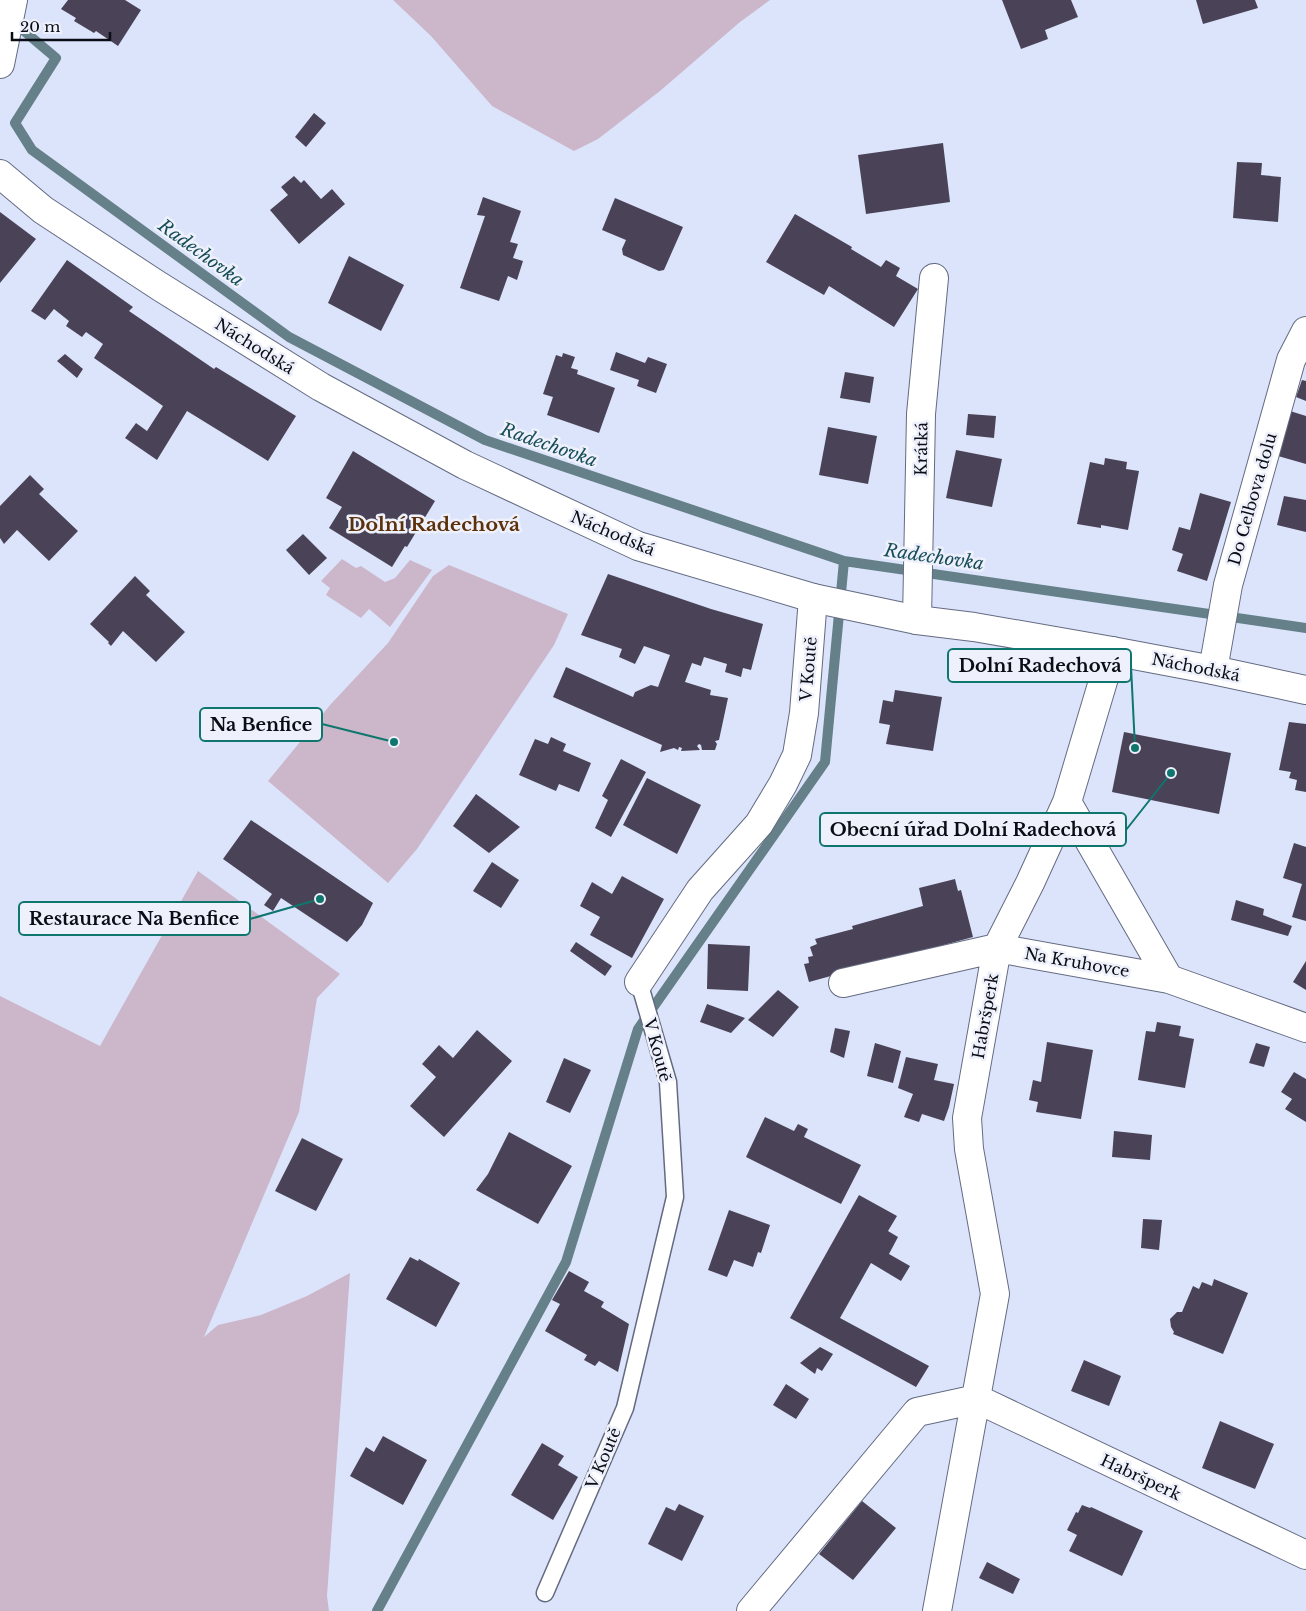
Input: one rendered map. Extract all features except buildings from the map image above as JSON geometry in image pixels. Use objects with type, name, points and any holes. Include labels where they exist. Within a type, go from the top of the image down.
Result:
[{"type":"street","points":[[2,54],[13,0]]},
{"type":"street","name":"Náchodská","points":[[0,174],[43,210],[159,286],[321,387],[465,465],[638,546],[813,598],[917,620],[974,627],[1112,651],[1306,690]]},
{"type":"street","name":"Krátká","points":[[917,620],[922,414],[934,278]]},
{"type":"street","name":"Do Celbova dolu","points":[[1213,670],[1228,585],[1291,360],[1306,332]]},
{"type":"street","name":"V Koutě","points":[[639,982],[700,890],[759,824],[783,784],[797,755],[804,713],[813,598]]},
{"type":"street","name":"Habršperk","points":[[937,1611],[995,1294],[970,1149],[967,1118],[997,948],[1030,883],[1067,802],[1112,651]]},
{"type":"street","points":[[1067,802],[1169,979]]},
{"type":"street","name":"Na Kruhovce","points":[[843,983],[997,948],[1169,979],[1306,1028]]},
{"type":"street","points":[[751,1611],[917,1412],[977,1399]]},
{"type":"street","name":"Habršperk","points":[[977,1399],[1306,1555]]},
{"type":"lane","name":"V Koutě","points":[[545,1593],[625,1408],[675,1197],[668,1082],[639,982]]},
{"type":"shaded area","points":[[393,0],[770,0],[740,22],[660,91],[598,139],[574,151],[492,106],[431,36]]},
{"type":"shaded area","points":[[342,559],[356,568],[361,566],[385,582],[395,578],[410,560],[432,570],[390,627],[369,609],[361,618],[326,595],[330,588],[321,581]]},
{"type":"shaded area","points":[[449,565],[568,614],[554,645],[417,849],[388,883],[268,781],[331,704],[388,643],[433,576]]},
{"type":"shaded area","points":[[198,871],[340,974],[317,998],[299,1112],[204,1337],[218,1325],[261,1315],[307,1296],[350,1273],[327,1596],[329,1611],[0,1611],[0,996],[100,1046]]},
{"type":"waterway","name":"Radechovka","points":[[11,20],[56,58],[15,123],[32,150],[289,337],[485,440],[844,561],[1306,628]]},
{"type":"waterway","points":[[377,1611],[566,1262],[638,1029],[825,762],[844,561]]},
{"type":"place","name":"Na Benfice","points":[[394,742]]},
{"type":"place","name":"Dolní Radechová","points":[[1135,748]]},
{"type":"place","name":"Obecní úřad Dolní Radechová","points":[[1171,773]]},
{"type":"place","name":"Restaurace Na Benfice","points":[[320,899]]},
{"type":"district","name":"Dolní Radechová","points":[[434,524]]}]
